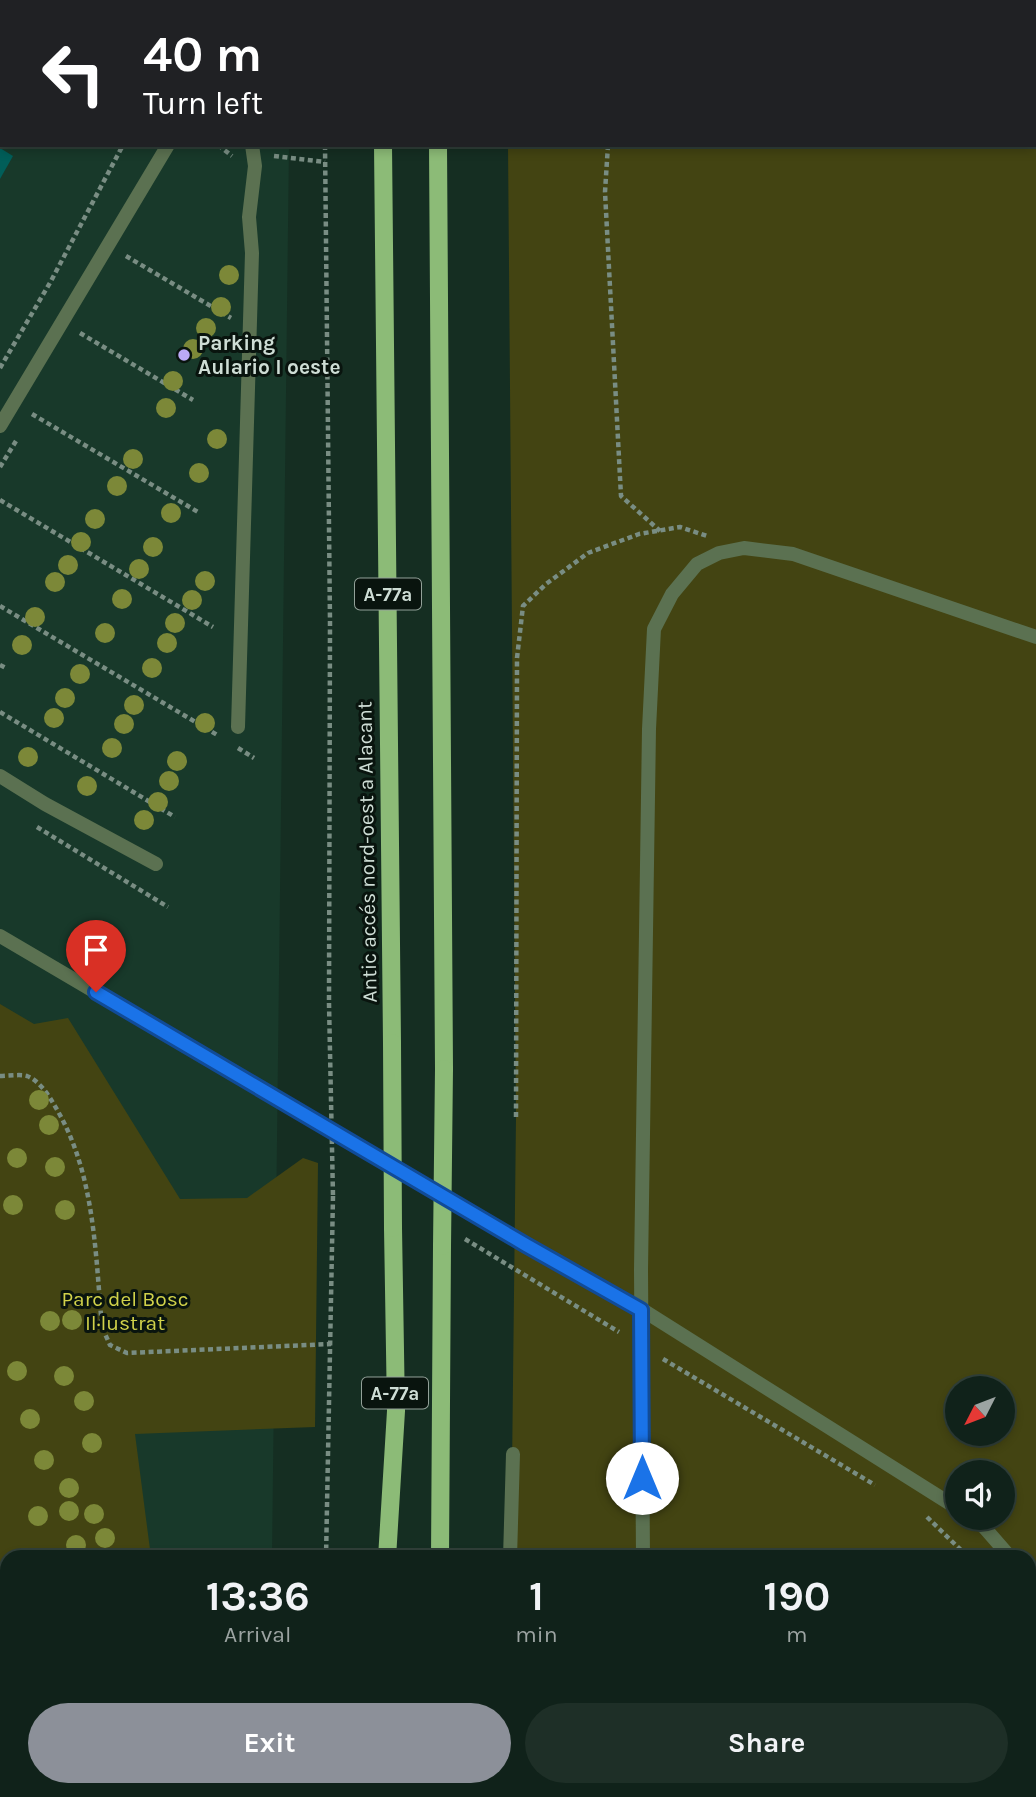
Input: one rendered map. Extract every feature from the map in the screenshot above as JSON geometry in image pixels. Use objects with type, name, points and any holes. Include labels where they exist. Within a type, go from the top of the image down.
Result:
[{"type":"main road","name":"Antic accés nord-oest a Alacant","points":[[383,147],[396,1411],[387,1550]]},
{"type":"main road","name":"A-77a","points":[[438,147],[444,1069],[448,1239],[440,1550]]},
{"type":"street","points":[[0,426],[167,147]]},
{"type":"street","points":[[238,727],[252,253],[249,216],[255,166],[249,148]]},
{"type":"street","points":[[643,1550],[641,1310],[649,729],[654,629],[673,594],[697,564],[719,553],[744,548],[793,554],[1036,637]]},
{"type":"street","points":[[0,776],[45,804],[156,864]]},
{"type":"street","points":[[0,936],[641,1310],[945,1500]]},
{"type":"street","points":[[510,1550],[513,1454]]},
{"type":"street","points":[[986,1530],[1004,1550]]},
{"type":"path","points":[[0,368],[51,281],[122,147]]},
{"type":"path","points":[[325,147],[330,622],[329,1003],[333,1196],[326,1550]]},
{"type":"path","points":[[608,147],[605,192],[621,496],[660,531]]},
{"type":"path","points":[[126,256],[233,319]]},
{"type":"path","points":[[80,333],[193,400]]},
{"type":"path","points":[[32,414],[198,512]]},
{"type":"path","points":[[0,500],[213,626]]},
{"type":"path","points":[[516,1117],[517,658],[523,606],[546,584],[588,552],[639,534],[680,527],[744,548]]},
{"type":"path","points":[[0,606],[254,758]]},
{"type":"path","points":[[0,712],[174,817]]},
{"type":"path","points":[[33,825],[167,907]]},
{"type":"path","points":[[0,1076],[28,1076],[47,1092],[74,1144],[91,1206],[102,1327],[110,1345],[127,1353],[331,1344]]},
{"type":"path","points":[[323,1153],[335,1160]]},
{"type":"path","points":[[448,1239],[641,1345],[875,1485]]},
{"type":"path","points":[[922,1513],[961,1550]]},
{"type":"shaded area","points":[[0,147],[289,147],[272,1550],[0,1550]]},
{"type":"green space","points":[[508,147],[1036,147],[1036,1550],[511,1550],[516,1117]]},
{"type":"green space","name":"Parc del Bosc Il·lustrat","points":[[0,1004],[34,1024],[68,1018],[180,1199],[247,1198],[303,1158],[318,1163],[315,1427],[135,1434],[150,1550],[0,1550]]},
{"type":"building","points":[[0,148],[13,156],[0,179]]},
{"type":"place","name":"Parking Aulario I oeste","points":[[184,355]]},
{"type":"route","points":[[96,992],[641,1310],[642,1478]]}]
